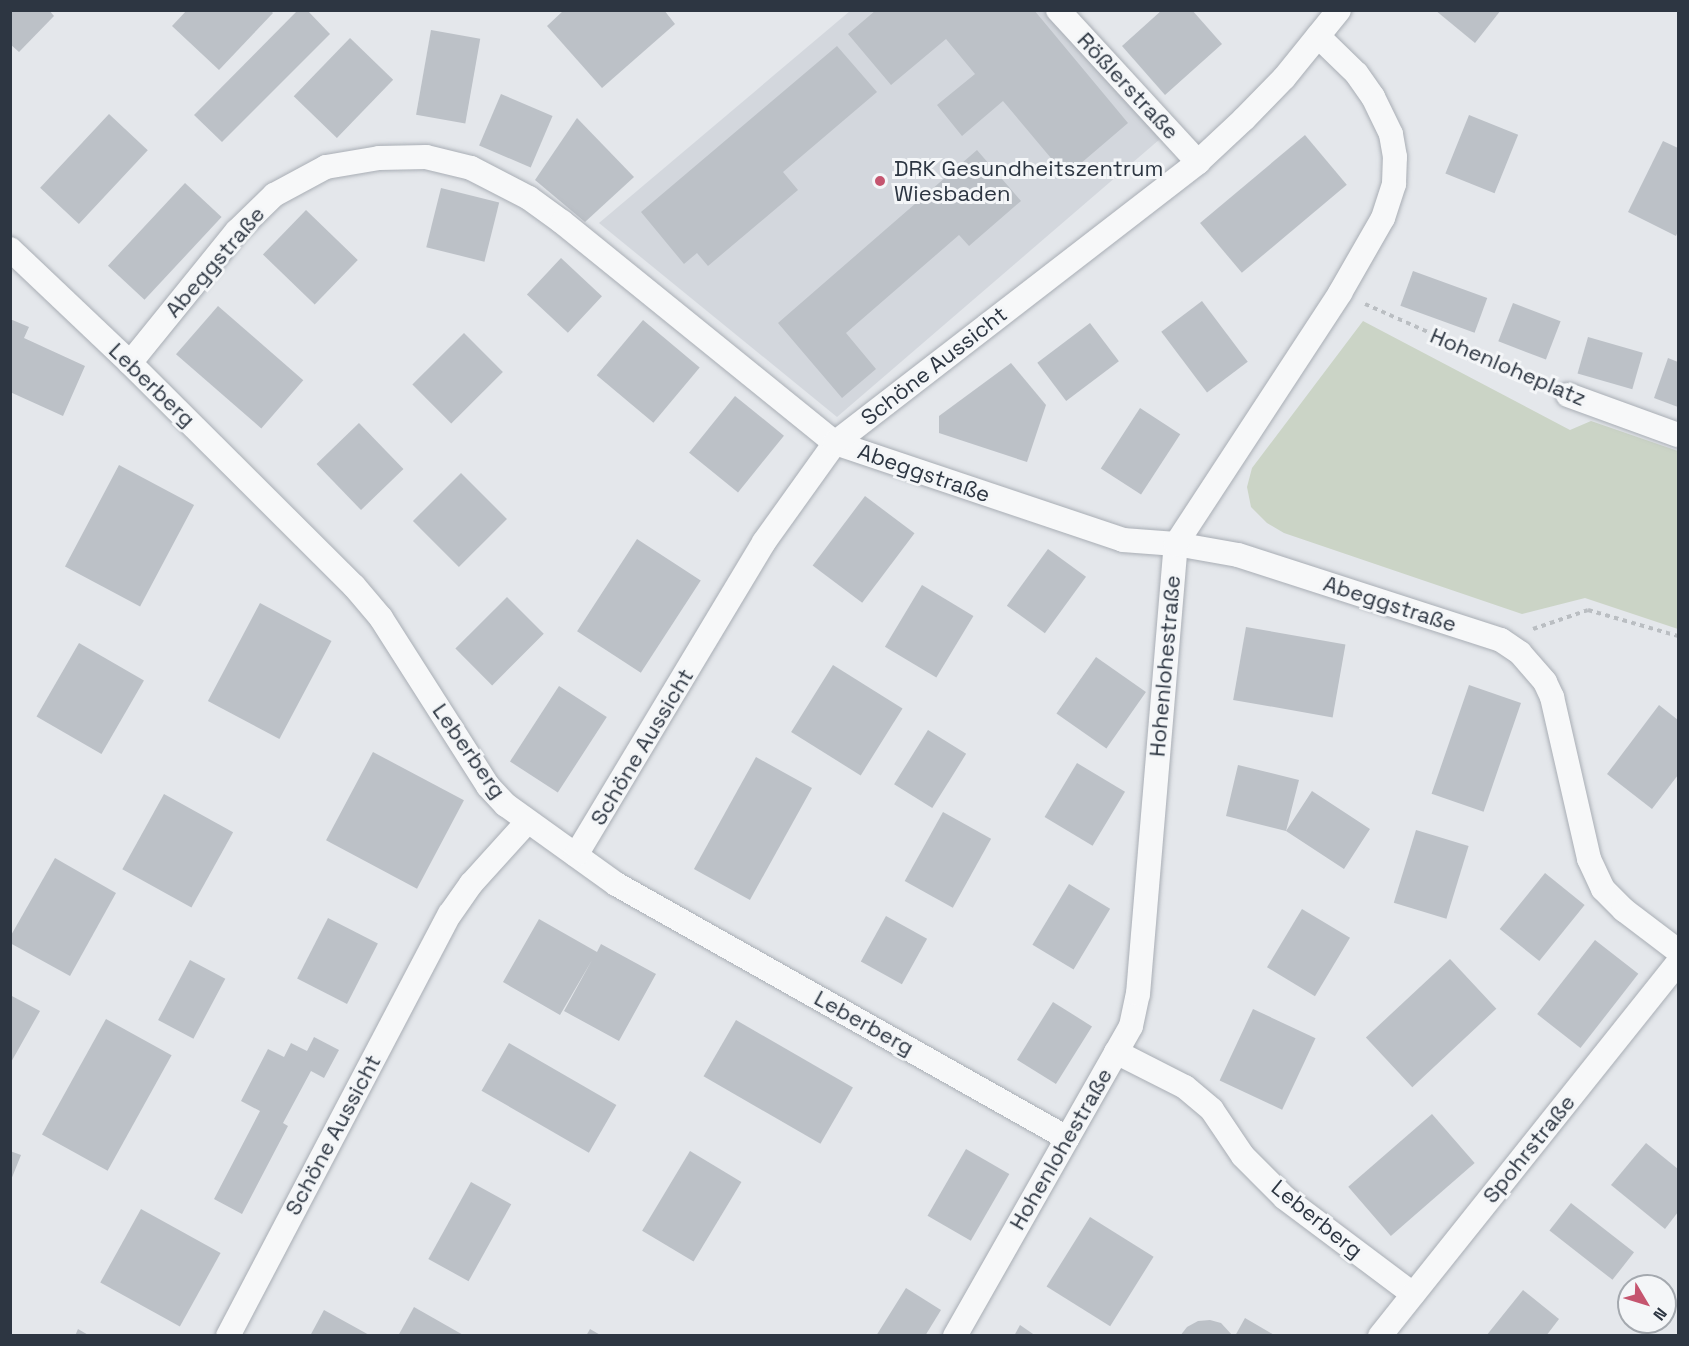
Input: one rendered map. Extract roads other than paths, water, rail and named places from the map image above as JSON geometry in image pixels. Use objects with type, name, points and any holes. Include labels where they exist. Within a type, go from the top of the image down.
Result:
[{"type":"street","name":"Rößlerstraße","points":[[1058,10],[1198,162]]},
{"type":"street","name":"Schöne Aussicht","points":[[576,855],[764,542],[835,443],[1198,162],[1260,103],[1339,10]]},
{"type":"street","name":"Hohenlohestraße","points":[[955,1335],[1131,1026],[1138,994],[1176,544],[1340,293],[1383,218],[1394,184],[1395,157],[1391,134],[1373,98],[1356,73],[1318,36]]},
{"type":"street","name":"Abeggstraße","points":[[130,363],[237,231],[274,195],[326,167],[379,158],[426,158],[471,168],[529,198],[835,443],[1123,540],[1176,544],[1238,555],[1501,640],[1520,652],[1534,666],[1552,697],[1589,859],[1603,889],[1624,910],[1678,951]]},
{"type":"street","name":"Leberberg","points":[[10,249],[130,363],[354,586],[381,618],[488,786],[527,822],[616,884],[1067,1138]]},
{"type":"street","name":"Hohenloheplatz","points":[[1568,395],[1678,435]]},
{"type":"street","name":"Schöne Aussicht","points":[[228,1335],[450,914],[471,884],[527,822]]},
{"type":"street","name":"Spohrstraße","points":[[1380,1335],[1678,963]]},
{"type":"street","name":"Leberberg","points":[[1116,1052],[1185,1087],[1212,1110],[1243,1156],[1285,1198],[1413,1294]]},
{"type":"place","name":"DRK Gesundheitszentrum Wiesbaden","points":[[880,181]]}]
